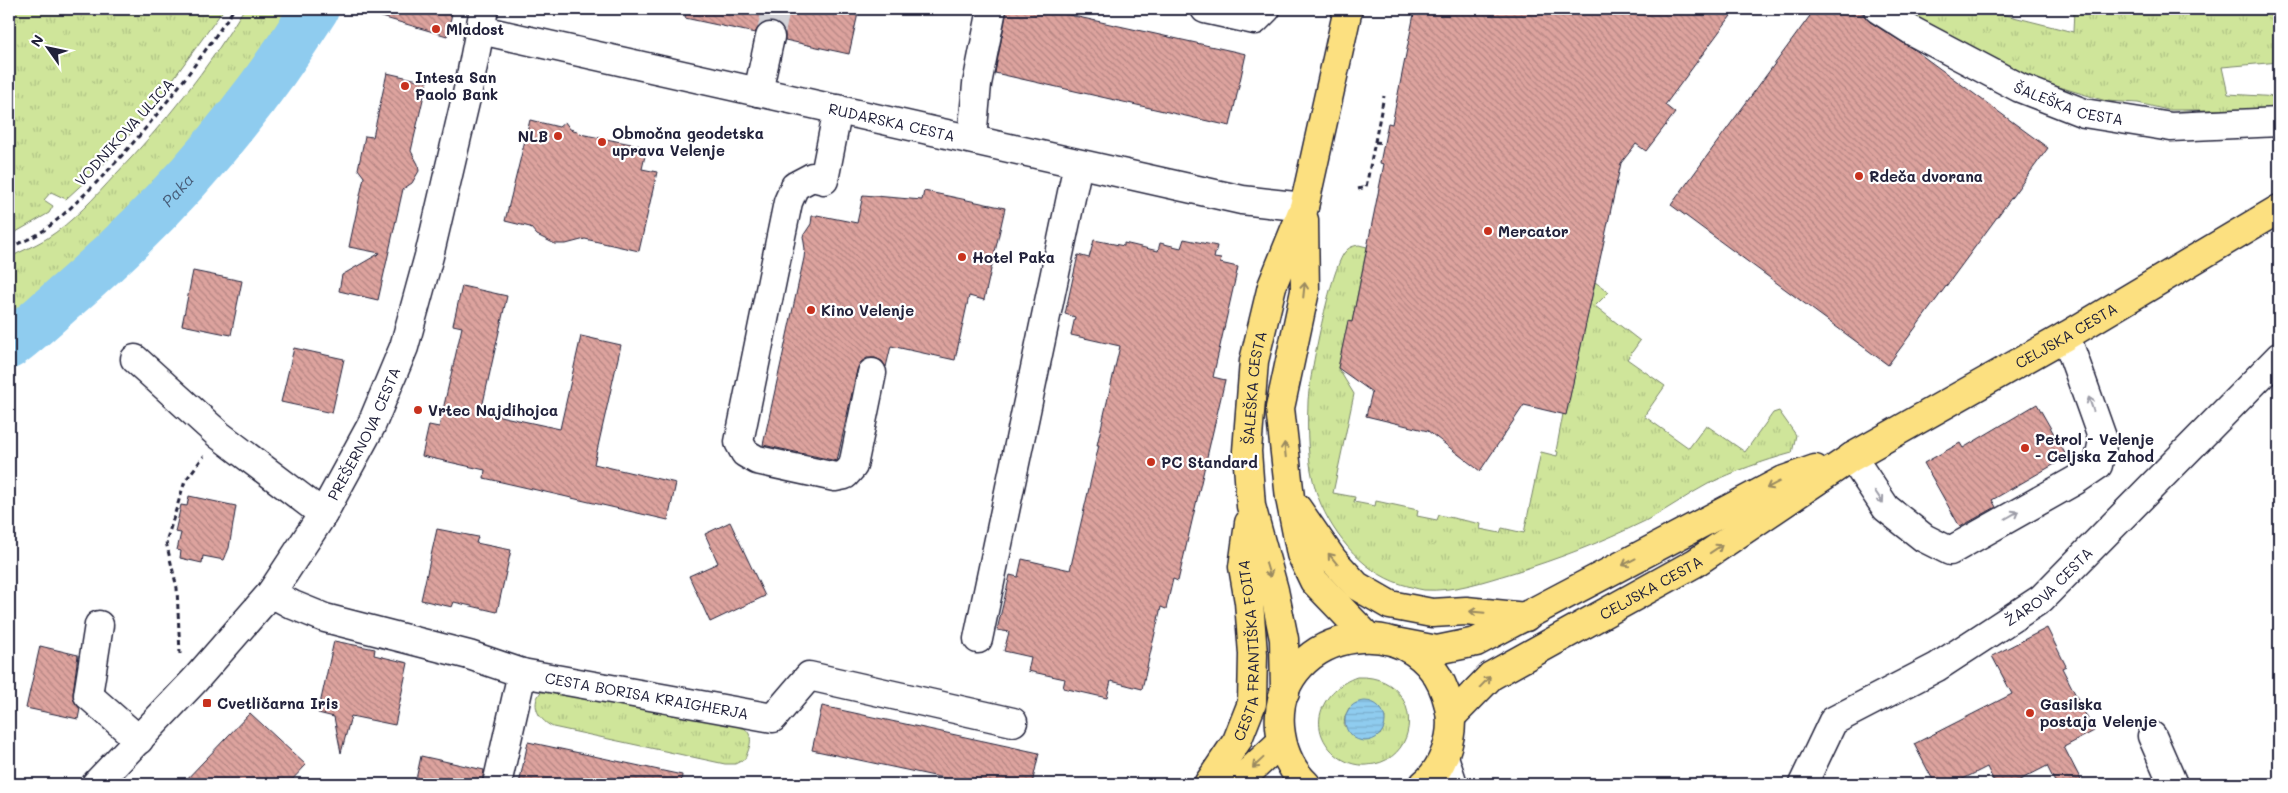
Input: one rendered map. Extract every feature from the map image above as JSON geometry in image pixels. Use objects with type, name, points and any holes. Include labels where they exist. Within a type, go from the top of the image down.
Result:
[{"type":"main road","name":"ŠALEŠKA CESTA","points":[[1285,693],[1284,640],[1274,590],[1251,506],[1247,451],[1254,361],[1272,286],[1304,207],[1348,9]]},
{"type":"main road","name":"ŠALEŠKA CESTA","points":[[1304,207],[1304,291],[1280,408],[1290,498],[1300,554],[1314,581],[1368,637]]},
{"type":"main road","name":"CELJSKA CESTA","points":[[1451,718],[1491,676],[1695,562],[1852,457],[2066,336],[2279,209]]},
{"type":"main road","name":"CELJSKA CESTA","points":[[1285,693],[1298,670],[1318,651],[1342,640],[1368,637],[1437,650],[1476,642],[1784,480],[1852,457]]},
{"type":"main road","points":[[1290,498],[1333,560],[1357,586],[1390,605],[1432,613],[1466,611],[1526,616]]},
{"type":"main road","name":"CESTA FRANTIŠKA FOITA","points":[[1208,784],[1237,741],[1252,703],[1249,602],[1243,566],[1251,506]]},
{"type":"main road","points":[[1395,642],[1413,651],[1428,664],[1436,674],[1448,698],[1451,718],[1450,738],[1444,757],[1424,784]]},
{"type":"main road","points":[[1285,693],[1280,717],[1282,742],[1288,761],[1306,784]]},
{"type":"main road","points":[[1236,784],[1282,742]]},
{"type":"street","points":[[972,139],[977,84],[992,9]]},
{"type":"street","points":[[1204,9],[1255,20],[1266,9]]},
{"type":"street","name":"ŠALEŠKA CESTA","points":[[1878,9],[1914,32],[2020,88],[2084,113],[2170,127],[2279,122]]},
{"type":"street","name":"RUDARSKA CESTA","points":[[482,19],[758,92],[1242,200],[1304,207]]},
{"type":"street","name":"PREŠERNOVA CESTA","points":[[96,784],[195,680],[271,593],[323,514],[371,426],[404,347],[429,256],[482,19]]},
{"type":"street","points":[[758,92],[770,37]]},
{"type":"street","points":[[838,109],[824,180],[812,177],[795,186],[788,202],[739,442],[745,453],[757,460],[835,477],[845,475],[853,466],[872,373]]},
{"type":"street","points":[[978,639],[1078,164]]},
{"type":"street","points":[[1852,457],[1886,508],[1924,538],[1950,551],[2076,480],[2098,465],[2103,440],[2066,336]]},
{"type":"street","name":"ŽAROVA CESTA","points":[[1803,784],[1833,721],[1937,667],[2040,599],[2279,358]]},
{"type":"street","points":[[136,359],[219,435],[323,514]]},
{"type":"street","name":"CESTA BORISA KRAIGHERJA","points":[[271,593],[324,618],[469,655],[522,673],[774,718],[809,676],[1013,722]]},
{"type":"street","points":[[99,625],[88,695],[139,740]]},
{"type":"street","points":[[497,784],[522,673]]},
{"type":"street","points":[[2152,736],[2173,784]]},
{"type":"street","points":[[1444,757],[1453,784]]},
{"type":"path","name":"VODNIKOVA ULICA","points":[[9,248],[34,236],[64,213],[108,171],[155,118],[196,65],[234,9]]},
{"type":"path","points":[[1358,189],[1366,187],[1384,96]]},
{"type":"path","points":[[1374,142],[1384,143]]},
{"type":"path","points":[[195,680],[180,661],[177,588],[166,542],[185,481],[219,435]]},
{"type":"green space","points":[[9,9],[224,9],[147,115],[103,165],[66,199],[51,192],[44,200],[53,206],[49,213],[9,236]]},
{"type":"green space","points":[[244,9],[306,9],[223,119],[210,120],[155,200],[9,325],[9,258],[56,232],[100,191],[151,136],[184,95],[216,53]]},
{"type":"green space","points":[[1897,9],[1982,9],[2073,32],[2074,9],[2279,9],[2279,62],[2222,67],[2228,94],[2279,97],[2279,110],[2168,110],[2138,103],[2106,101],[1992,64]]},
{"type":"green space","points":[[1359,245],[1367,247],[1352,322],[1348,322],[1338,368],[1354,394],[1333,493],[1355,497],[1354,502],[1375,506],[1376,501],[1418,510],[1417,516],[1437,520],[1439,515],[1481,524],[1480,529],[1500,533],[1502,528],[1524,533],[1541,452],[1557,456],[1558,452],[1556,451],[1563,414],[1566,414],[1595,282],[1609,292],[1595,306],[1640,341],[1627,359],[1665,386],[1644,416],[1689,448],[1706,425],[1745,452],[1773,413],[1779,411],[1796,435],[1792,453],[1770,459],[1718,479],[1653,517],[1613,536],[1563,556],[1512,573],[1469,585],[1435,590],[1418,589],[1386,578],[1373,570],[1348,547],[1329,520],[1316,491],[1308,446],[1309,389],[1327,300],[1339,262],[1348,249]]},
{"type":"green space","points":[[1357,677],[1379,680],[1395,689],[1405,703],[1409,719],[1407,735],[1399,750],[1386,760],[1367,765],[1354,764],[1338,757],[1326,743],[1321,732],[1322,710],[1335,690]],"holes":[[[1349,708],[1385,717],[1384,727],[1380,735],[1344,726],[1345,716]]]},
{"type":"green space","points":[[547,687],[743,727],[747,730],[750,738],[745,759],[735,764],[725,764],[553,727],[542,719],[536,709],[538,697]]},
{"type":"water","points":[[1369,701],[1376,704],[1382,710],[1385,721],[1384,729],[1376,738],[1369,741],[1361,741],[1354,738],[1346,729],[1345,717],[1348,710],[1357,702]]},
{"type":"building","name":"Mladost","points":[[376,9],[453,9],[447,36],[375,15]]},
{"type":"building","points":[[686,9],[859,9],[849,54],[785,40],[785,32],[781,26],[774,22],[765,22],[759,26],[755,33],[685,18]]},
{"type":"building","points":[[1007,9],[1042,9],[1246,54],[1230,126],[995,73]]},
{"type":"building","name":"Mercator","points":[[1415,9],[1736,9],[1665,105],[1675,113],[1646,151],[1636,144],[1621,163],[1566,415],[1524,405],[1480,471],[1428,431],[1366,416],[1372,392],[1338,368],[1348,321],[1352,322],[1384,164],[1380,163],[1388,123],[1392,124]]},
{"type":"building","name":"Rdeča dvorana","points":[[1815,9],[1858,9],[1870,22],[1913,49],[2048,148],[1888,365],[1671,205]]},
{"type":"building","points":[[387,73],[427,82],[411,151],[418,164],[419,171],[412,183],[403,189],[378,300],[339,291],[342,275],[380,253],[349,247],[364,177],[358,169],[365,136],[373,137]]},
{"type":"building","points":[[530,120],[559,127],[565,122],[570,129],[580,134],[647,147],[642,169],[657,172],[639,251],[585,239],[566,244],[555,244],[537,235],[530,227],[505,221]]},
{"type":"building","points":[[924,191],[1005,208],[984,300],[969,296],[955,360],[891,346],[886,367],[882,361],[875,358],[867,358],[861,362],[857,370],[837,461],[763,445],[804,258],[803,236],[811,224],[812,216],[817,215],[857,223],[863,195],[922,200]]},
{"type":"building","name":"PC Standard","points":[[1184,239],[1217,246],[1214,258],[1221,259],[1220,263],[1238,267],[1213,377],[1225,380],[1178,581],[1173,579],[1166,609],[1161,607],[1142,689],[1111,681],[1107,698],[1063,688],[1065,679],[1028,671],[1031,657],[1004,651],[1009,632],[997,630],[1010,575],[1018,577],[1022,559],[1070,570],[1099,445],[1097,445],[1120,346],[1071,335],[1075,317],[1065,314],[1078,255],[1089,258],[1094,240],[1124,246],[1124,243],[1158,251],[1160,243],[1181,248]]},
{"type":"building","points":[[193,271],[242,281],[231,335],[182,325]]},
{"type":"building","points":[[462,286],[507,296],[481,412],[560,429],[581,336],[621,345],[594,464],[676,483],[668,520],[484,478],[485,470],[422,456],[429,425],[439,427],[462,327],[453,325]]},
{"type":"building","points":[[294,348],[344,359],[332,413],[281,402]]},
{"type":"building","points":[[2037,404],[2067,457],[1992,500],[1996,507],[1960,527],[1924,463],[1960,443],[1963,448]]},
{"type":"building","points":[[189,496],[236,506],[229,548],[224,560],[203,556],[202,563],[180,558],[181,551],[177,550],[181,533],[175,532],[181,505],[187,506]]},
{"type":"building","points":[[730,522],[765,596],[710,622],[689,576],[718,563],[705,534]]},
{"type":"building","points":[[437,529],[478,537],[476,543],[511,550],[497,612],[454,602],[452,607],[421,600]]},
{"type":"building","name":"Gasilska postaja Velenje","points":[[2047,628],[2066,666],[2062,668],[2094,731],[2064,747],[2083,784],[2056,784],[2047,766],[2012,784],[1995,784],[1987,767],[1953,784],[1935,784],[1914,744],[2012,694],[1992,656]]},
{"type":"building","points":[[334,641],[375,649],[374,655],[408,663],[395,725],[351,716],[341,753],[334,717],[318,713]]},
{"type":"building","points":[[40,646],[78,655],[73,693],[74,701],[80,709],[78,719],[26,708]]},
{"type":"building","points":[[822,706],[1039,753],[1032,784],[972,784],[812,750]]},
{"type":"building","points":[[250,713],[306,765],[288,784],[182,784]]},
{"type":"building","points":[[528,742],[682,775],[681,784],[519,784]]},
{"type":"building","points":[[421,756],[484,770],[482,784],[415,784]]},
{"type":"waterway","name":"Paka","points":[[9,345],[32,327],[139,230],[171,196],[262,87],[315,9]]},
{"type":"tunnel","points":[[770,37],[776,9]]},
{"type":"place","name":"Mladost","points":[[436,29]]},
{"type":"place","name":"Intesa San Paolo Bank","points":[[405,86]]},
{"type":"place","name":"NLB","points":[[558,136]]},
{"type":"place","name":"Območna geodetska uprava Velenje","points":[[602,142]]},
{"type":"place","name":"Rdeča dvorana","points":[[1859,176]]},
{"type":"place","name":"Mercator","points":[[1488,231]]},
{"type":"place","name":"Hotel Paka","points":[[962,257]]},
{"type":"place","name":"Kino Velenje","points":[[811,310]]},
{"type":"place","name":"Vrtec Najdihojca","points":[[418,410]]},
{"type":"place","name":"Petrol - Velenje - Celjska Zahod","points":[[2025,448]]},
{"type":"place","name":"PC Standard","points":[[1151,462]]},
{"type":"place","name":"Cvetličarna Iris","points":[[207,703]]},
{"type":"place","name":"Gasilska postaja Velenje","points":[[2030,713]]}]
